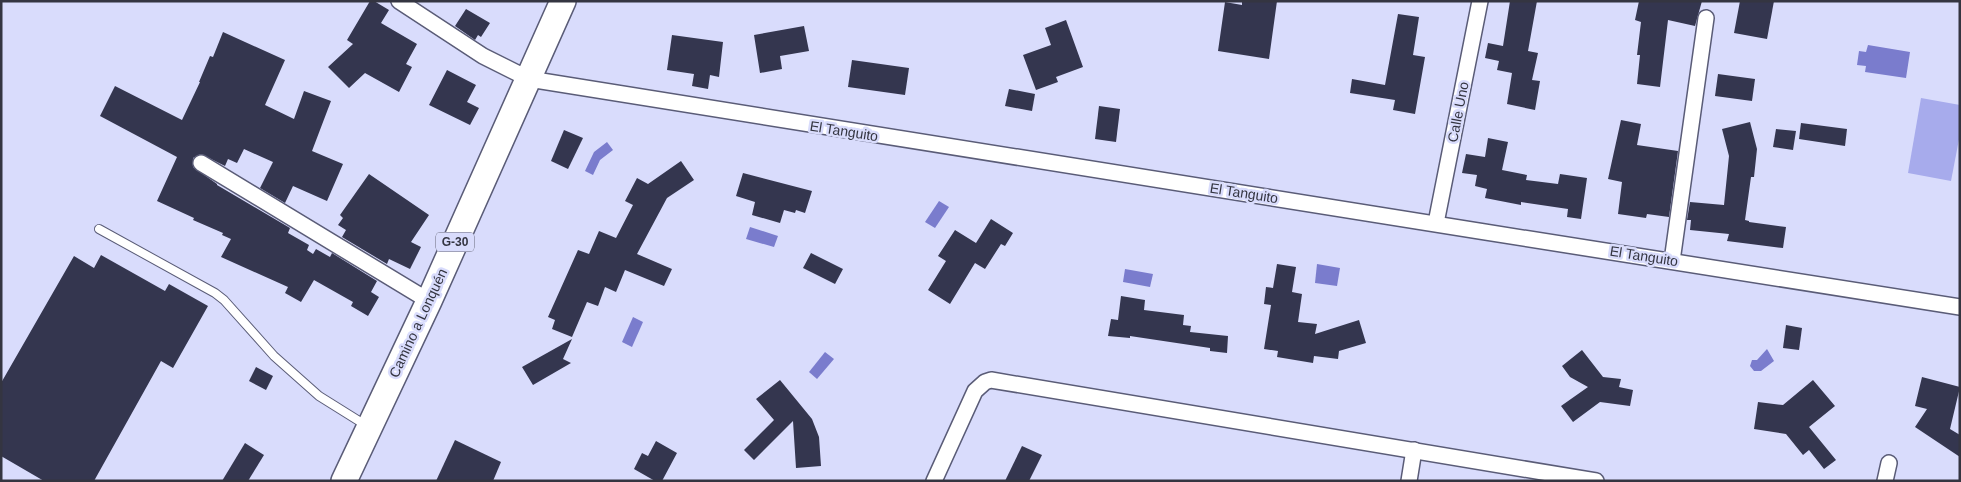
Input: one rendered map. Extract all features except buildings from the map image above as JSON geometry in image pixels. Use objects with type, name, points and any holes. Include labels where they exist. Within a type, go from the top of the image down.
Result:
[{"type":"main road","name":"Camino a Lonquén","points":[[344,481],[428,301],[563,1]]},
{"type":"street","name":"El Tanguito","points":[[399,1],[482,56],[529,79],[889,139],[1436,223],[1960,307]]},
{"type":"street","name":"Calle Uno","points":[[1436,223],[1480,1]]},
{"type":"street","points":[[1672,261],[1706,18]]},
{"type":"street","points":[[201,163],[428,301]]},
{"type":"street","points":[[934,481],[975,391],[985,382],[991,380],[1596,481]]},
{"type":"street","points":[[1408,481],[1414,450]]},
{"type":"street","points":[[1884,481],[1889,463]]},
{"type":"lane","points":[[99,229],[215,293],[224,300],[274,356],[319,396],[369,428]]},
{"type":"shaded area","points":[[1868,45],[1910,52],[1906,78],[1865,72],[1866,66],[1857,65],[1859,51],[1866,52]]},
{"type":"shaded area","points":[[1921,98],[1960,105],[1960,134],[1951,181],[1908,173]]},
{"type":"shaded area","points":[[607,142],[613,150],[600,160],[593,175],[585,171],[594,152]]},
{"type":"shaded area","points":[[939,201],[949,207],[935,228],[925,222]]},
{"type":"shaded area","points":[[750,227],[778,236],[774,247],[746,239]]},
{"type":"shaded area","points":[[1317,264],[1340,268],[1337,286],[1315,283]]},
{"type":"shaded area","points":[[1125,269],[1153,274],[1150,287],[1123,282]]},
{"type":"shaded area","points":[[633,317],[643,322],[632,347],[622,342]]},
{"type":"shaded area","points":[[1767,349],[1774,361],[1761,371],[1754,371],[1750,366],[1752,360],[1757,360]]},
{"type":"shaded area","points":[[825,352],[834,359],[817,379],[809,372]]}]
